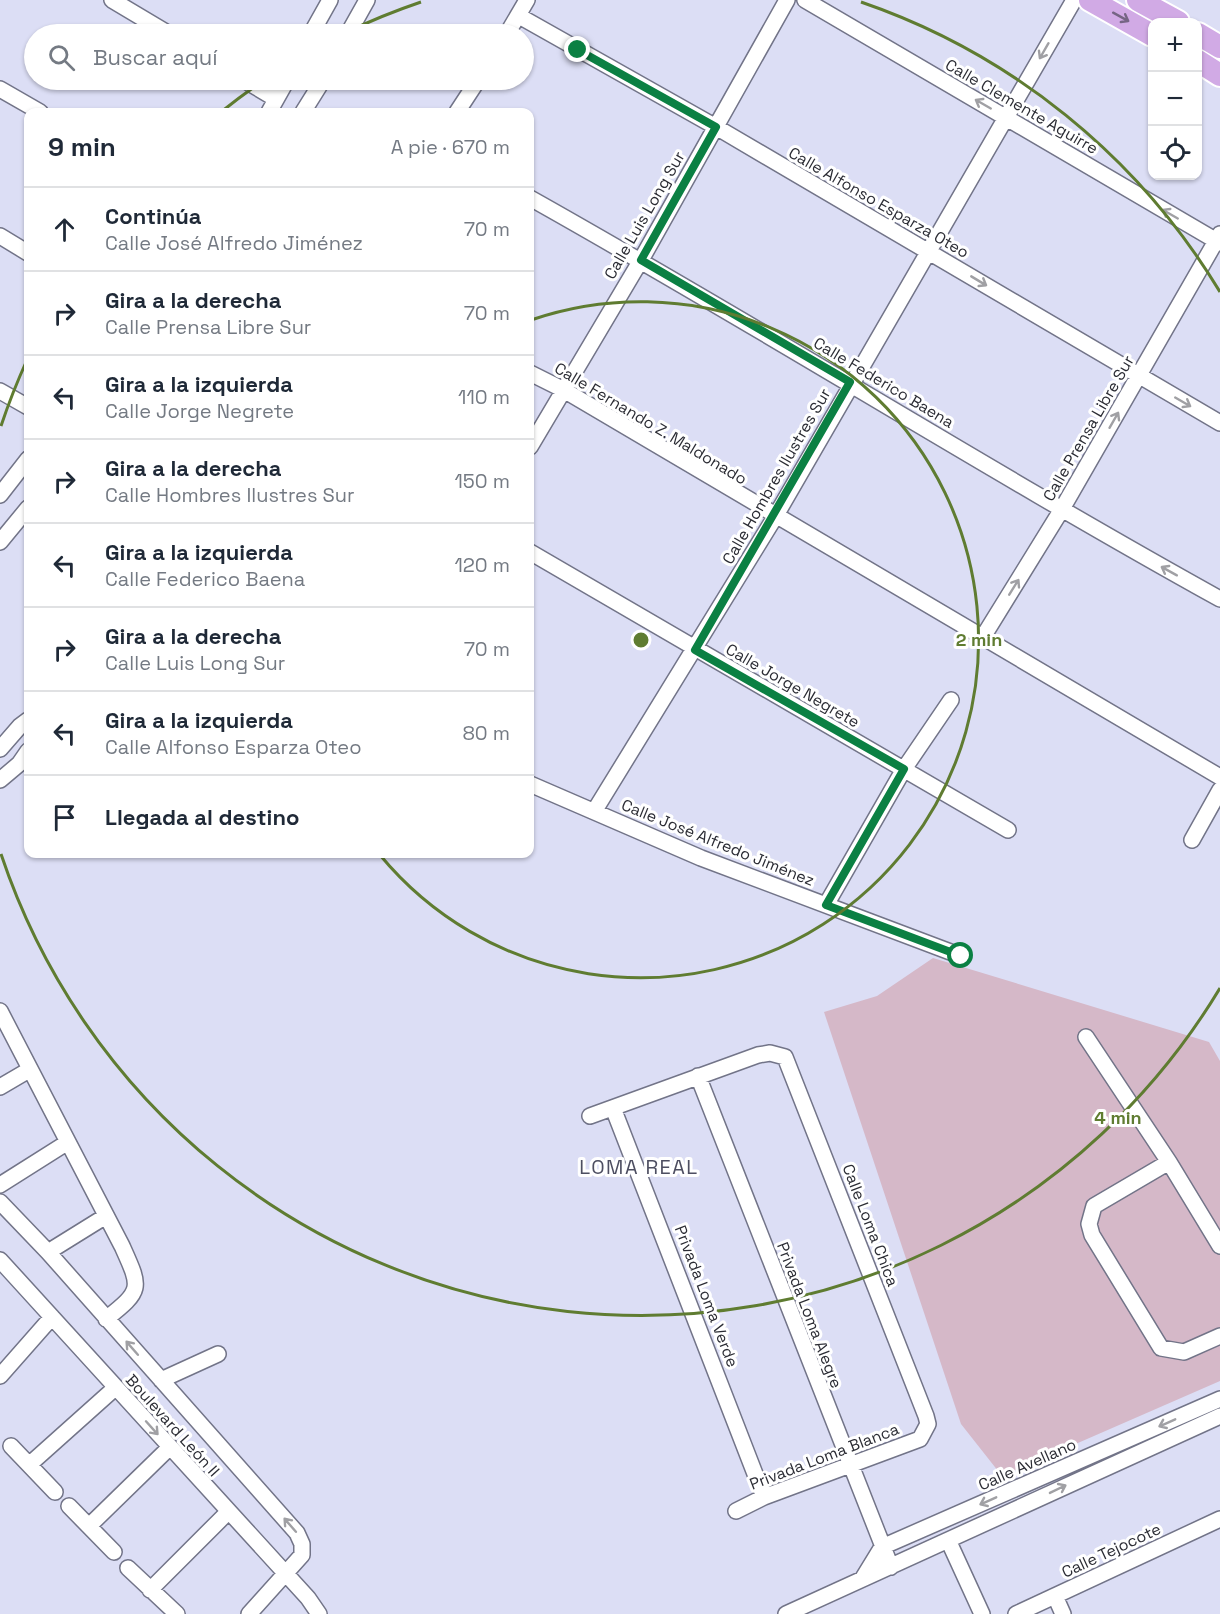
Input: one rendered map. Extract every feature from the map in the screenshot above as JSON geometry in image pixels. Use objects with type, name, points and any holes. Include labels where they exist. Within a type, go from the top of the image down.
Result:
[{"type":"main road","points":[[1090,0],[1148,33]]},
{"type":"main road","points":[[1138,0],[1171,18]]},
{"type":"main road","points":[[1202,37],[1220,47]]},
{"type":"main road","points":[[1202,64],[1220,75]]},
{"type":"street","points":[[112,0],[152,24]]},
{"type":"street","points":[[317,24],[330,0]]},
{"type":"street","points":[[354,24],[368,0]]},
{"type":"street","points":[[514,24],[527,0]]},
{"type":"street","name":"Calle Luis Long Sur","points":[[534,440],[562,389],[641,260],[788,0]]},
{"type":"street","name":"Calle Clemente Aguirre","points":[[805,0],[1219,239]]},
{"type":"street","name":"Calle Hombres Ilustres Sur","points":[[595,810],[695,650],[774,517],[850,382],[929,251],[1074,0]]},
{"type":"street","name":"Calle Alfonso Esparza Oteo","points":[[519,16],[533,24]]},
{"type":"street","name":"Calle Alfonso Esparza Oteo","points":[[534,24],[716,127],[1220,423]]},
{"type":"street","points":[[0,89],[33,108]]},
{"type":"street","points":[[255,90],[272,106],[281,90]]},
{"type":"street","points":[[306,108],[317,90]]},
{"type":"street","points":[[460,108],[471,90]]},
{"type":"street","name":"Calle Federico Baena","points":[[534,200],[641,260],[1062,509],[1220,599]]},
{"type":"street","points":[[0,236],[24,251]]},
{"type":"street","name":"Calle Prensa Libre Sur","points":[[983,637],[1062,509],[1219,239]]},
{"type":"street","name":"Calle Fernando Z. Maldonado","points":[[534,375],[562,389],[774,517],[1220,777]]},
{"type":"street","points":[[0,391],[24,405]]},
{"type":"street","points":[[0,495],[24,464]]},
{"type":"street","points":[[0,542],[24,513]]},
{"type":"street","name":"Calle Jorge Negrete","points":[[534,554],[1008,830]]},
{"type":"street","points":[[826,905],[904,769],[951,700]]},
{"type":"street","points":[[0,749],[24,728]]},
{"type":"street","points":[[0,780],[24,757]]},
{"type":"street","name":"Calle José Alfredo Jiménez","points":[[534,786],[595,810],[701,858],[961,956]]},
{"type":"street","points":[[1192,840],[1220,790]]},
{"type":"street","points":[[0,1011],[122,1246],[136,1285],[133,1298],[106,1319]]},
{"type":"street","points":[[1086,1037],[1169,1162],[1220,1246]]},
{"type":"street","name":"Calle Loma Chica","points":[[698,1076],[758,1055],[778,1054],[789,1064],[926,1416],[928,1424],[925,1434]]},
{"type":"street","points":[[0,1087],[29,1070]]},
{"type":"street","points":[[590,1116],[698,1076]]},
{"type":"street","name":"Privada Loma Alegre","points":[[698,1076],[848,1464],[891,1567]]},
{"type":"street","name":"Privada Loma Verde","points":[[613,1108],[662,1227],[764,1497]]},
{"type":"street","points":[[0,1185],[68,1142]]},
{"type":"street","points":[[1169,1162],[1094,1206],[1089,1224],[1092,1235],[1161,1348],[1184,1352],[1220,1336]]},
{"type":"street","points":[[0,1202],[48,1252],[297,1533],[302,1544],[302,1555],[249,1614]]},
{"type":"street","points":[[48,1252],[106,1216]]},
{"type":"street","name":"Boulevard León II","points":[[0,1260],[285,1573],[319,1614]]},
{"type":"street","points":[[0,1376],[52,1317]]},
{"type":"street","points":[[161,1380],[218,1354]]},
{"type":"street","points":[[30,1464],[115,1388]]},
{"type":"street","name":"Calle Avellano","points":[[882,1547],[1220,1399]]},
{"type":"street","points":[[786,1614],[949,1542],[1102,1468],[1220,1416]]},
{"type":"street","name":"Privada Loma Blanca","points":[[736,1511],[764,1497],[848,1464],[920,1439],[925,1434]]},
{"type":"street","points":[[11,1446],[55,1492]]},
{"type":"street","points":[[89,1526],[170,1448]]},
{"type":"street","points":[[69,1506],[114,1551]]},
{"type":"street","points":[[150,1590],[228,1512]]},
{"type":"street","name":"Calle Tejocote","points":[[1016,1614],[1220,1519]]},
{"type":"street","points":[[949,1542],[982,1614]]},
{"type":"street","points":[[864,1578],[882,1547]]},
{"type":"street","points":[[128,1568],[177,1614]]},
{"type":"street","points":[[1055,1596],[1063,1614]]},
{"type":"shaded area","points":[[933,958],[1209,1042],[1220,1061],[1220,1381],[1002,1476],[961,1424],[824,1012],[877,996]]},
{"type":"district","name":"LOMA REAL","points":[[639,1167]]},
{"type":"route","points":[[578,50],[716,127],[641,260],[850,382],[695,650],[904,769],[826,905],[961,956]]}]
